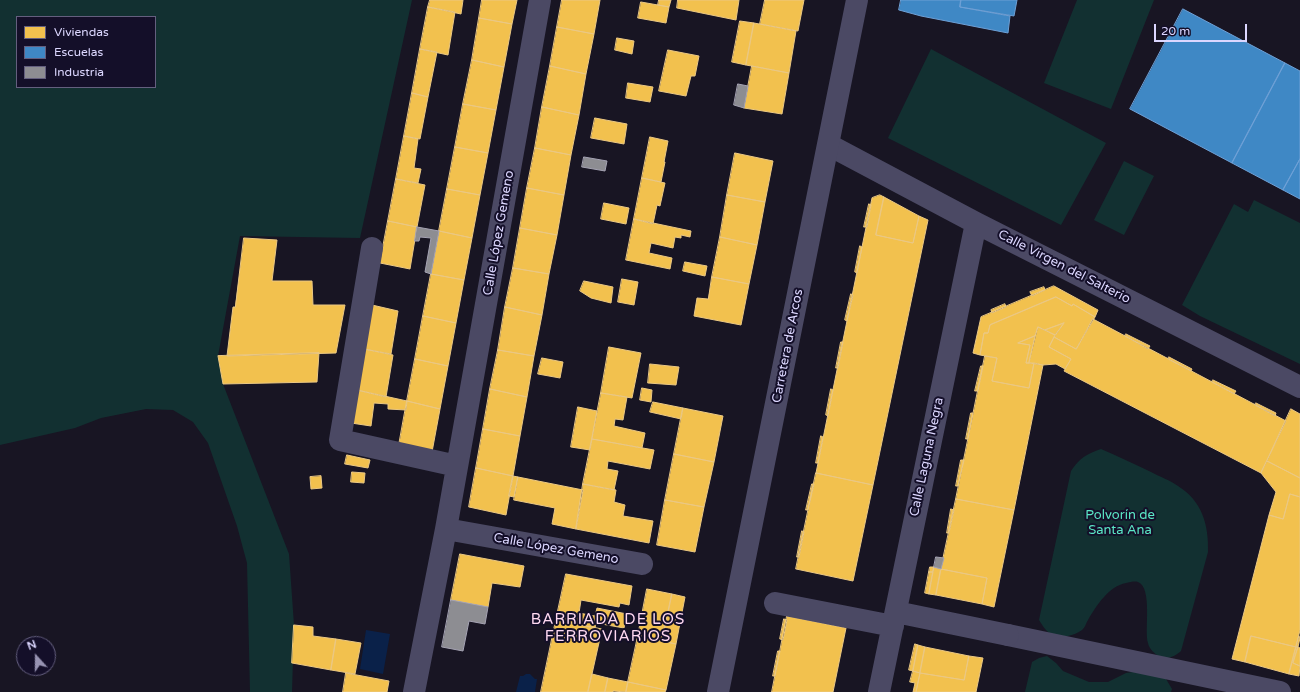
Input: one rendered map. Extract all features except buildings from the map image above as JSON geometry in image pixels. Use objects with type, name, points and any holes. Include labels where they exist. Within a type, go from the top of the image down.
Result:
[{"type":"street","name":"Calle López Gemeno","points":[[414,692],[446,529],[540,0]]},
{"type":"street","name":"Carretera de Arcos","points":[[718,692],[858,0]]},
{"type":"street","name":"Calle Virgen del Salterio","points":[[829,145],[976,223],[1300,387]]},
{"type":"street","name":"Calle Laguna Negra","points":[[879,692],[976,223]]},
{"type":"street","points":[[372,248],[340,440],[457,466]]},
{"type":"street","name":"Calle López Gemeno","points":[[446,529],[642,564]]},
{"type":"street","points":[[775,603],[1008,635],[1280,692]]},
{"type":"green space","points":[[0,0],[412,0],[360,238],[240,236],[218,356],[223,384],[289,554],[294,625],[292,692],[250,692],[247,563],[237,526],[208,443],[193,422],[173,410],[146,409],[101,418],[75,428],[0,445]]},
{"type":"green space","points":[[1077,0],[1154,0],[1111,109],[1044,83]]},
{"type":"green space","points":[[931,49],[1106,143],[1061,225],[888,138]]},
{"type":"green space","points":[[1124,161],[1154,176],[1124,235],[1094,220]]},
{"type":"green space","points":[[1254,200],[1300,223],[1300,364],[1200,316],[1182,305],[1234,204],[1248,212]]},
{"type":"green space","name":"Polvorín de Santa Ana","points":[[1101,449],[1175,484],[1193,499],[1202,514],[1207,532],[1208,552],[1181,651],[1171,657],[1160,657],[1152,651],[1149,645],[1147,637],[1147,601],[1143,586],[1138,582],[1120,585],[1109,592],[1095,609],[1085,627],[1074,634],[1062,637],[1054,636],[1047,632],[1039,620],[1071,471],[1084,457]]},
{"type":"green space","points":[[1047,656],[1063,671],[1089,682],[1108,682],[1126,673],[1139,671],[1166,679],[1172,689],[1171,692],[1025,692],[1032,662]]},
{"type":"water","points":[[366,630],[390,634],[383,674],[360,669]]},
{"type":"water","points":[[530,674],[537,679],[535,692],[516,692],[520,676]]},
{"type":"district","name":"BARRIADA DE LOS FERROVIARIOS","points":[[608,628]]}]
